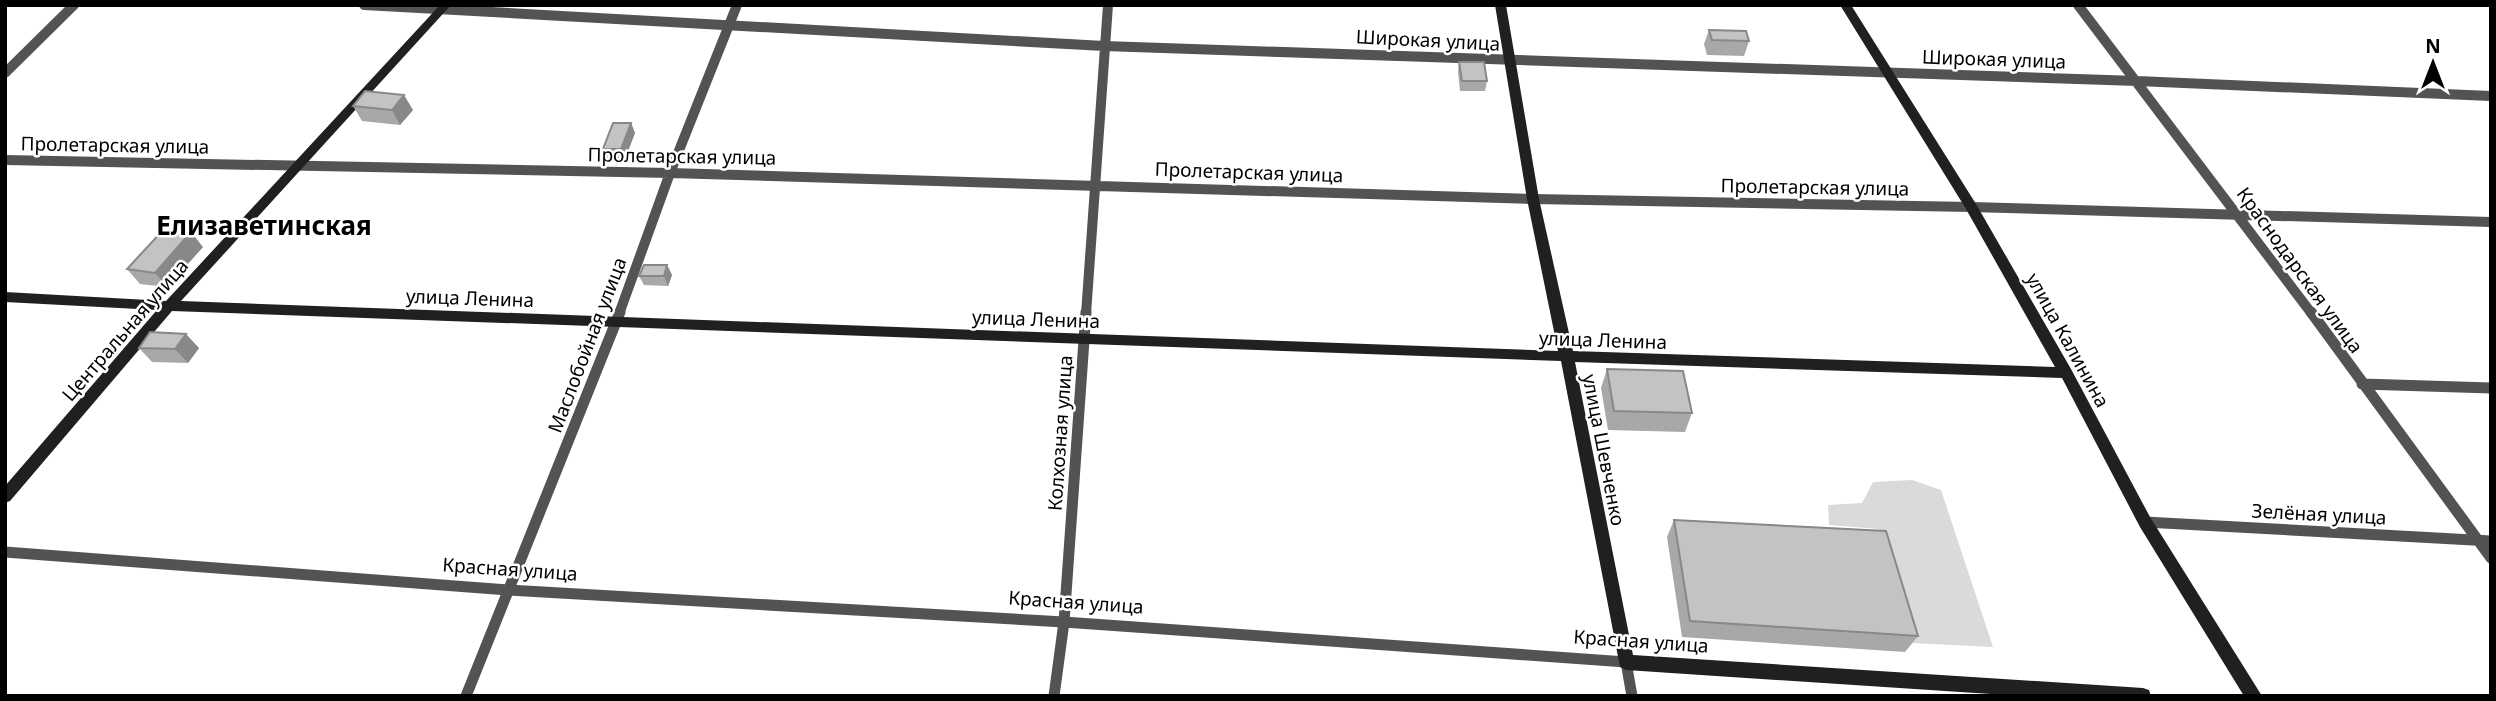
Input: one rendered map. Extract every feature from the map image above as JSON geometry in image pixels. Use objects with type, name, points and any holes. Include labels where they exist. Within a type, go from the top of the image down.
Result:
[{"type":"street","points":[[7,69],[75,5]]},
{"type":"street","name":"Широкая улица","points":[[364,5],[1104,46],[2137,81],[2491,96]]},
{"type":"street","name":"Маслобойная улица","points":[[466,696],[616,322],[670,173],[737,5]]},
{"type":"street","name":"Колхозная улица","points":[[1054,696],[1064,622],[1108,5]]},
{"type":"street","name":"улица Шевченко","points":[[1500,5],[1533,199],[1567,358],[1632,696]]},
{"type":"street","name":"улица Калинина","points":[[1845,5],[1971,207],[2066,373],[2145,522],[2254,696]]},
{"type":"street","name":"Краснодарская улица","points":[[2078,5],[2241,217],[2491,558]]},
{"type":"street","name":"Центральная улица","points":[[5,497],[169,306],[444,8]]},
{"type":"street","name":"Пролетарская улица","points":[[5,160],[670,173],[1533,199],[1971,207],[2241,217],[2491,222]]},
{"type":"street","name":"улица Ленина","points":[[5,297],[169,306],[1567,358],[2066,373]]},
{"type":"street","points":[[2362,384],[2491,388]]},
{"type":"street","name":"Зелёная улица","points":[[2145,522],[2491,541]]},
{"type":"street","name":"Красная улица","points":[[5,552],[508,590],[1064,622],[2144,696]]},
{"type":"shaded area","points":[[1912,480],[1941,490],[1993,647],[1911,643],[1879,529],[1829,525],[1828,505],[1862,503],[1873,482]]},
{"type":"building","points":[[1709,30],[1746,31],[1749,41],[1712,40]]},
{"type":"building","points":[[1459,62],[1484,62],[1487,81],[1462,81]]},
{"type":"building","points":[[365,91],[404,95],[392,110],[353,106]]},
{"type":"building","points":[[613,123],[631,123],[621,149],[603,149]]},
{"type":"building","points":[[164,229],[191,232],[155,273],[127,269]]},
{"type":"building","points":[[644,265],[667,265],[664,276],[639,276]]},
{"type":"building","points":[[150,332],[186,334],[175,349],[139,348]]},
{"type":"building","points":[[1607,369],[1683,371],[1692,413],[1614,411]]},
{"type":"building","points":[[1674,520],[1886,531],[1918,636],[1690,621]]},
{"type":"district","name":"Елизаветинская","points":[[264,225]]}]
